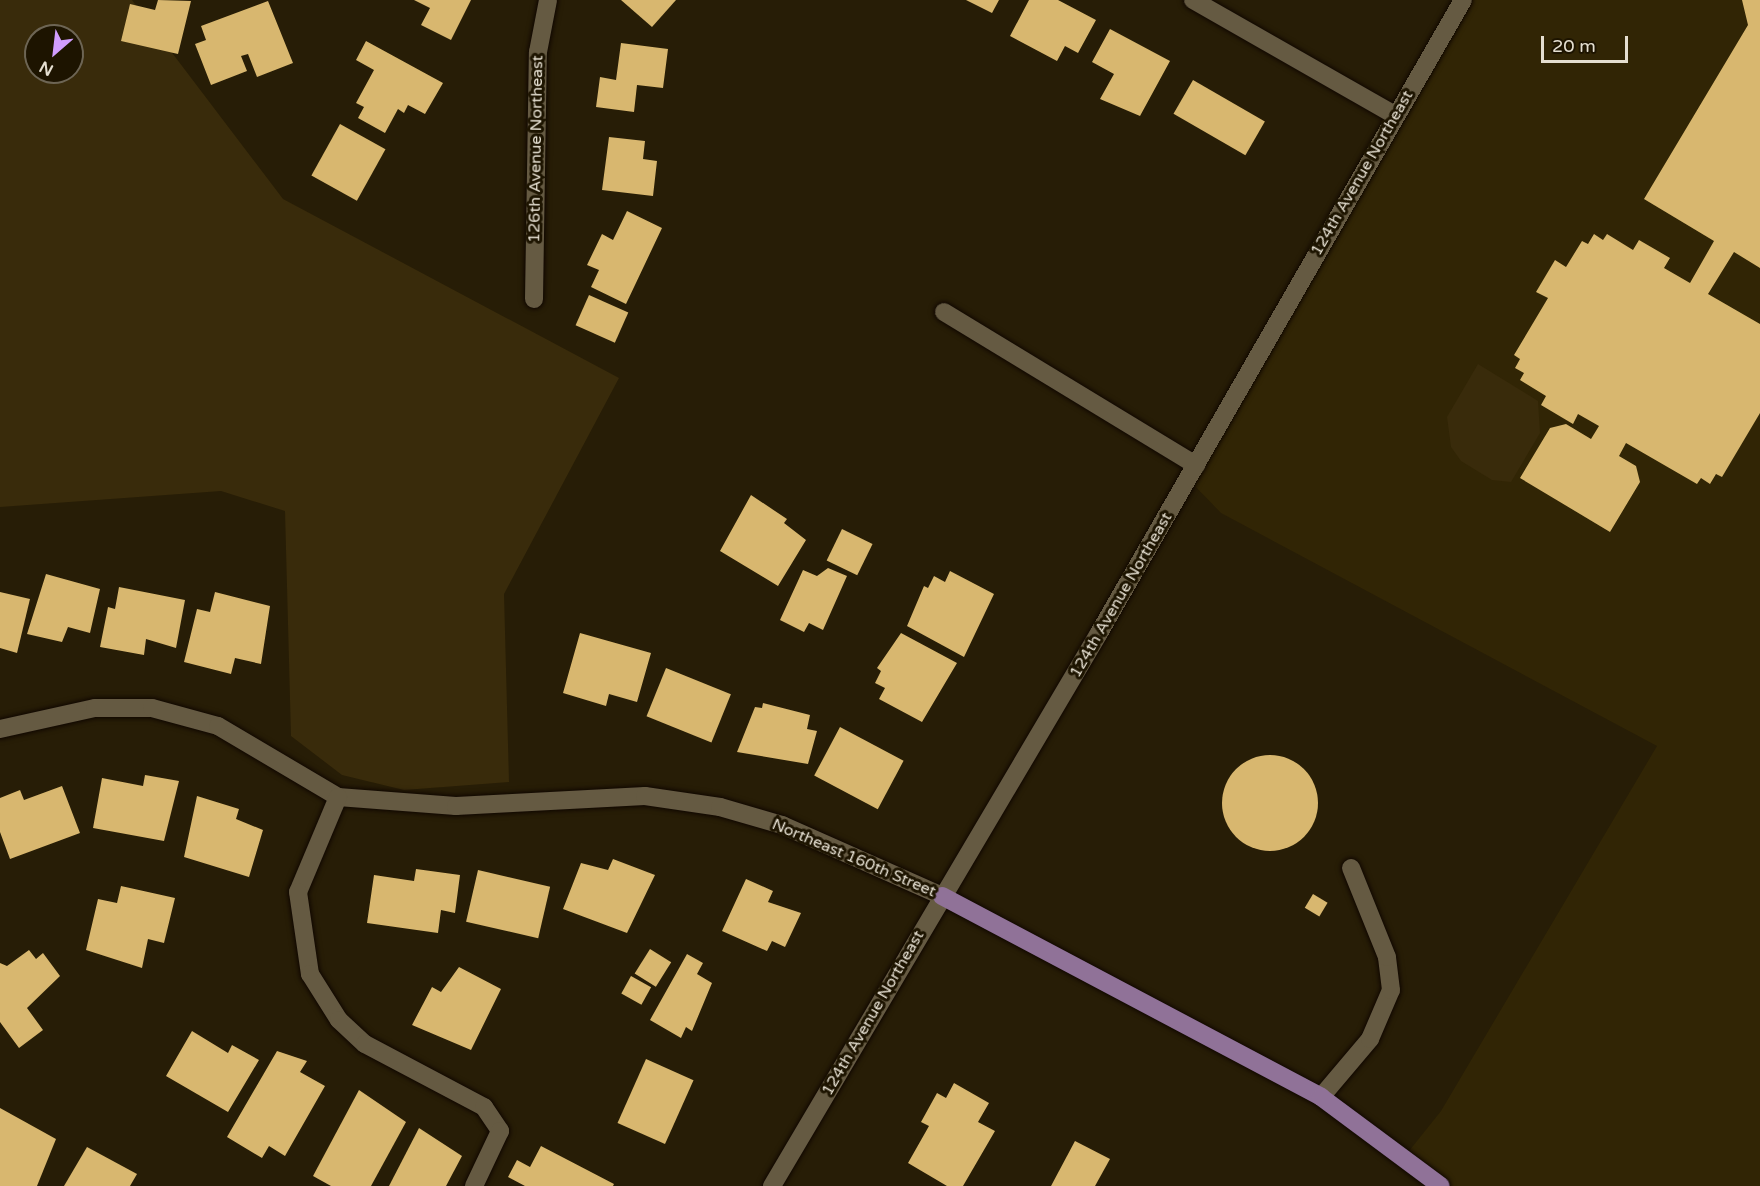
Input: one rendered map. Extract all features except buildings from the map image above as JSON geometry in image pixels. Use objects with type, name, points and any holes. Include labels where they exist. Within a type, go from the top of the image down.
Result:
[{"type":"main road","name":"Northeast 160th Street","points":[[942,896],[1321,1097],[1441,1186]]},
{"type":"street","name":"126th Avenue Northeast","points":[[534,299],[538,52],[548,0]]},
{"type":"street","points":[[1193,0],[1395,116]]},
{"type":"street","name":"124th Avenue Northeast","points":[[771,1186],[1196,465],[1463,0]]},
{"type":"street","points":[[944,312],[1196,465]]},
{"type":"street","name":"Northeast 160th Street","points":[[0,729],[95,708],[152,708],[218,726],[338,797],[456,806],[645,796],[720,807],[782,825],[942,896]]},
{"type":"street","points":[[338,797],[298,892],[310,974],[339,1020],[365,1044],[484,1107],[500,1131],[474,1186]]},
{"type":"street","points":[[1321,1097],[1370,1039],[1391,990],[1387,957],[1351,868]]},
{"type":"shaded area","points":[[0,0],[132,0],[283,199],[619,378],[504,594],[509,782],[404,790],[342,775],[291,736],[285,511],[221,491],[0,507]]},
{"type":"shaded area","points":[[1463,0],[1760,0],[1760,1186],[1441,1186],[1405,1156],[1441,1111],[1657,746],[1221,513],[1188,479]]},
{"type":"shaded area","points":[[1478,364],[1538,401],[1540,433],[1511,482],[1492,480],[1461,461],[1451,447],[1447,417]]}]
